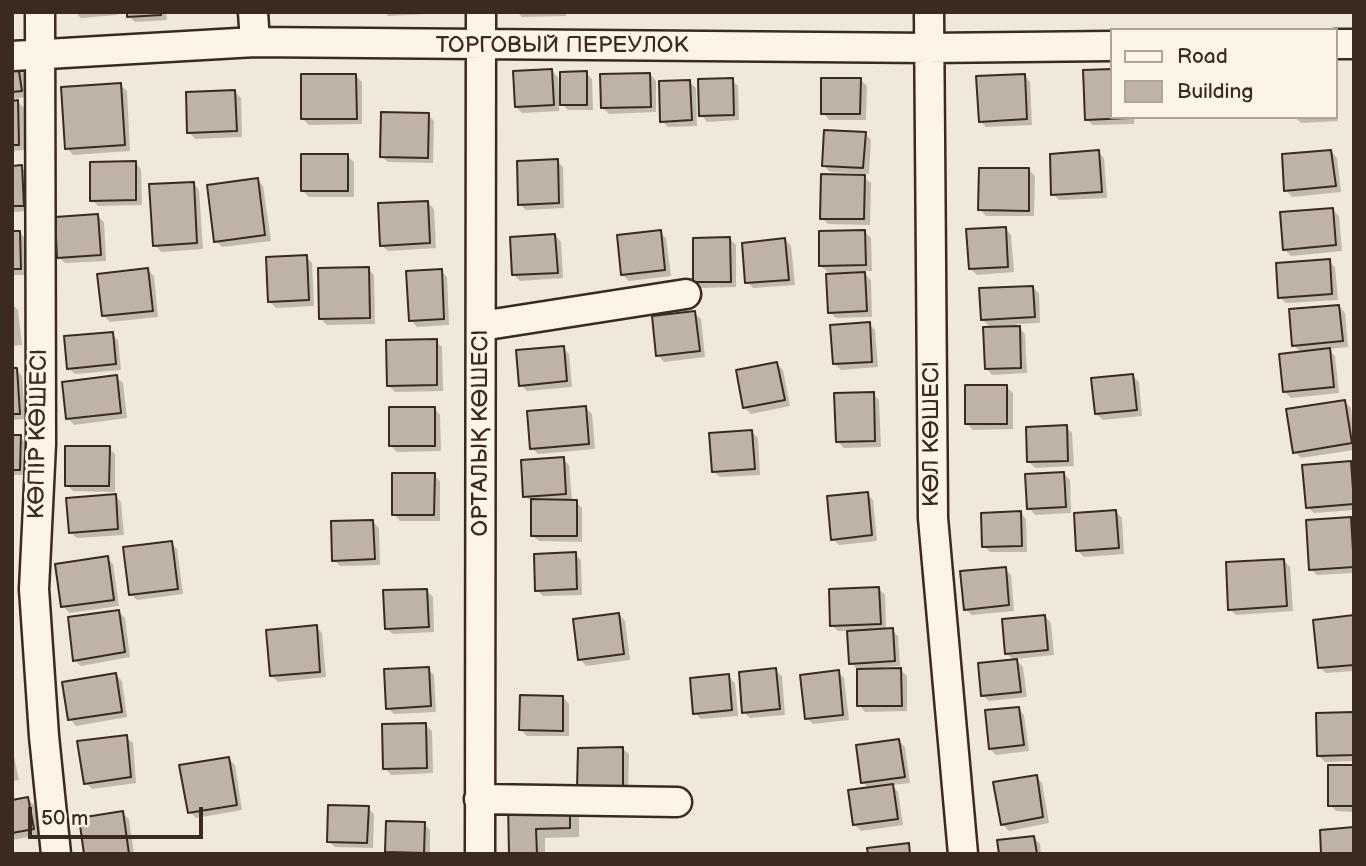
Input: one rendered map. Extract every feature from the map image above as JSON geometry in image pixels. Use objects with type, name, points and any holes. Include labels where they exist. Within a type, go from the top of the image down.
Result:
[{"type":"street","name":"КӨПІР КӨШЕСІ","points":[[40,12],[25,55],[41,444],[34,589],[44,736],[56,854]]},
{"type":"street","points":[[253,12],[255,42]]},
{"type":"street","name":"ОРТАЛЫҚ КӨШЕСІ","points":[[480,854],[481,12]]},
{"type":"street","name":"КӨЛ КӨШЕСІ","points":[[929,12],[933,518],[963,854]]},
{"type":"street","name":"ТОРГОВЫЙ ПЕРЕУЛОК","points":[[25,55],[255,42],[929,48],[1110,46]]},
{"type":"street","points":[[481,326],[686,294]]},
{"type":"street","points":[[479,799],[677,802]]},
{"type":"building","points":[[127,12],[161,12],[161,15],[127,17]]},
{"type":"building","points":[[18,65],[22,91],[12,92],[12,66]]},
{"type":"building","points":[[552,69],[554,105],[515,107],[513,71]]},
{"type":"building","points":[[1110,69],[1110,119],[1085,120],[1083,70]]},
{"type":"building","points":[[587,71],[587,105],[560,105],[560,72]]},
{"type":"building","points":[[650,73],[651,107],[601,108],[600,74]]},
{"type":"building","points":[[301,74],[356,74],[357,119],[301,119]]},
{"type":"building","points":[[1025,74],[1027,119],[979,122],[976,76]]},
{"type":"building","points":[[733,78],[734,115],[699,116],[698,79]]},
{"type":"building","points":[[821,78],[861,78],[860,114],[821,114]]},
{"type":"building","points":[[690,80],[692,120],[660,122],[659,81]]},
{"type":"building","points":[[121,83],[125,145],[65,149],[61,87]]},
{"type":"building","points":[[235,90],[237,131],[187,133],[186,92]]},
{"type":"building","points":[[18,100],[19,145],[12,145],[12,101]]},
{"type":"building","points":[[381,112],[429,113],[428,158],[380,157]]},
{"type":"building","points":[[824,130],[866,132],[863,168],[822,166]]},
{"type":"building","points":[[1099,150],[1102,192],[1051,195],[1050,154]]},
{"type":"building","points":[[1331,150],[1336,186],[1284,191],[1282,154]]},
{"type":"building","points":[[301,154],[348,154],[348,191],[301,191]]},
{"type":"building","points":[[558,159],[559,203],[518,205],[517,161]]},
{"type":"building","points":[[136,161],[136,200],[90,201],[90,162]]},
{"type":"building","points":[[22,165],[24,206],[12,206],[12,166]]},
{"type":"building","points":[[979,168],[1029,168],[1029,211],[978,210]]},
{"type":"building","points":[[821,174],[865,175],[864,219],[820,219]]},
{"type":"building","points":[[258,178],[265,235],[214,242],[207,185]]},
{"type":"building","points":[[194,182],[197,243],[153,246],[149,184]]},
{"type":"building","points":[[428,201],[430,243],[380,246],[378,203]]},
{"type":"building","points":[[1333,208],[1336,245],[1283,250],[1280,212]]},
{"type":"building","points":[[98,214],[101,255],[57,258],[55,217]]},
{"type":"building","points":[[1006,227],[1008,267],[969,269],[966,229]]},
{"type":"building","points":[[661,230],[665,270],[621,275],[617,235]]},
{"type":"building","points":[[865,230],[866,265],[819,266],[819,231]]},
{"type":"building","points":[[12,231],[20,231],[21,269],[12,269]]},
{"type":"building","points":[[555,234],[558,273],[512,275],[510,237]]},
{"type":"building","points":[[730,237],[731,282],[693,282],[693,238]]},
{"type":"building","points":[[785,238],[789,280],[745,283],[742,243]]},
{"type":"building","points":[[307,255],[309,300],[268,302],[266,257]]},
{"type":"building","points":[[1330,259],[1332,294],[1278,298],[1276,263]]},
{"type":"building","points":[[369,267],[370,318],[319,319],[318,268]]},
{"type":"building","points":[[148,268],[153,311],[102,316],[97,274]]},
{"type":"building","points":[[442,269],[444,319],[409,321],[406,271]]},
{"type":"building","points":[[865,272],[867,311],[828,313],[826,274]]},
{"type":"building","points":[[1033,286],[1035,317],[981,320],[979,288]]},
{"type":"building","points":[[1339,305],[1343,341],[1292,346],[1289,309]]},
{"type":"building","points":[[695,311],[700,351],[656,356],[652,316]]},
{"type":"building","points":[[870,322],[872,362],[833,364],[830,325]]},
{"type":"building","points":[[1020,326],[1021,368],[985,369],[983,327]]},
{"type":"building","points":[[113,332],[116,364],[67,369],[64,336]]},
{"type":"building","points":[[437,339],[437,385],[387,386],[386,340]]},
{"type":"building","points":[[564,346],[567,381],[519,386],[516,350]]},
{"type":"building","points":[[1330,348],[1334,387],[1283,392],[1279,354]]},
{"type":"building","points":[[777,362],[785,400],[743,408],[736,370]]},
{"type":"building","points":[[12,368],[17,368],[20,414],[12,414]]},
{"type":"building","points":[[1133,374],[1137,410],[1095,414],[1091,378]]},
{"type":"building","points":[[117,375],[121,413],[66,419],[62,382]]},
{"type":"building","points":[[965,385],[1007,385],[1007,424],[965,424]]},
{"type":"building","points":[[874,392],[875,441],[836,442],[834,393]]},
{"type":"building","points":[[1345,400],[1352,443],[1293,453],[1286,409]]},
{"type":"building","points":[[586,406],[589,444],[530,449],[527,411]]},
{"type":"building","points":[[389,407],[435,407],[435,446],[389,446]]},
{"type":"building","points":[[1067,425],[1068,461],[1027,462],[1026,427]]},
{"type":"building","points":[[752,430],[755,469],[712,472],[709,433]]},
{"type":"building","points":[[12,435],[21,435],[20,470],[12,470]]},
{"type":"building","points":[[65,446],[110,446],[109,486],[65,486]]},
{"type":"building","points":[[564,457],[566,494],[523,497],[521,460]]},
{"type":"building","points":[[1351,461],[1354,504],[1306,508],[1302,465]]},
{"type":"building","points":[[1064,472],[1066,507],[1027,509],[1025,474]]},
{"type":"building","points":[[392,473],[435,473],[434,515],[392,515]]},
{"type":"building","points":[[868,492],[872,535],[831,540],[827,496]]},
{"type":"building","points":[[116,494],[118,529],[69,533],[66,498]]},
{"type":"building","points":[[531,499],[577,500],[577,536],[531,536]]},
{"type":"building","points":[[1116,510],[1119,548],[1076,551],[1074,513]]},
{"type":"building","points":[[1021,511],[1022,546],[982,547],[981,513]]},
{"type":"building","points":[[1351,517],[1354,567],[1309,570],[1306,520]]},
{"type":"building","points":[[373,520],[375,559],[332,561],[331,521]]},
{"type":"building","points":[[172,541],[178,589],[129,595],[123,547]]},
{"type":"building","points":[[576,552],[577,589],[535,591],[534,554]]},
{"type":"building","points":[[108,556],[114,600],[61,607],[55,564]]},
{"type":"building","points":[[1284,559],[1287,606],[1228,610],[1226,562]]},
{"type":"building","points":[[1006,567],[1009,605],[964,610],[960,571]]},
{"type":"building","points":[[879,587],[881,624],[830,626],[829,589]]},
{"type":"building","points":[[427,589],[429,627],[385,629],[383,590]]},
{"type":"building","points":[[119,610],[125,652],[73,661],[68,617]]},
{"type":"building","points":[[619,613],[624,654],[578,660],[573,619]]},
{"type":"building","points":[[1045,615],[1048,650],[1005,654],[1002,619]]},
{"type":"building","points":[[1354,615],[1354,665],[1318,668],[1313,620]]},
{"type":"building","points":[[317,625],[320,672],[270,676],[266,630]]},
{"type":"building","points":[[893,628],[895,661],[849,664],[847,631]]},
{"type":"building","points":[[1017,659],[1021,692],[981,696],[978,663]]},
{"type":"building","points":[[429,667],[431,706],[386,709],[384,669]]},
{"type":"building","points":[[776,668],[780,709],[742,713],[739,672]]},
{"type":"building","points":[[901,668],[902,706],[857,706],[857,669]]},
{"type":"building","points":[[839,670],[843,715],[805,719],[800,675]]},
{"type":"building","points":[[116,673],[122,712],[68,720],[62,682]]},
{"type":"building","points":[[729,674],[732,710],[693,714],[690,678]]},
{"type":"building","points":[[520,695],[563,696],[563,731],[519,730]]},
{"type":"building","points":[[1019,707],[1024,745],[989,749],[985,710]]},
{"type":"building","points":[[1354,712],[1354,755],[1317,756],[1316,713]]},
{"type":"building","points":[[426,723],[427,768],[383,769],[382,724]]},
{"type":"building","points":[[127,735],[131,777],[84,784],[77,741]]},
{"type":"building","points":[[899,739],[905,777],[861,783],[856,745]]},
{"type":"building","points":[[623,747],[623,789],[577,788],[578,748]]},
{"type":"building","points":[[229,757],[237,805],[188,813],[179,765]]},
{"type":"building","points":[[1328,765],[1354,765],[1354,806],[1328,806]]},
{"type":"building","points":[[1037,775],[1043,817],[1001,825],[993,782]]},
{"type":"building","points":[[893,784],[898,819],[853,825],[848,790]]},
{"type":"building","points":[[28,797],[34,829],[12,833],[12,800]]},
{"type":"building","points":[[570,803],[570,828],[536,829],[537,854],[509,854],[508,804]]},
{"type":"building","points":[[328,805],[369,806],[367,843],[327,842]]},
{"type":"building","points":[[123,811],[129,854],[84,854],[79,818]]},
{"type":"building","points":[[386,821],[425,822],[424,853],[385,852]]},
{"type":"building","points":[[1354,827],[1354,854],[1321,854],[1320,830]]},
{"type":"building","points":[[1034,836],[1037,854],[999,854],[997,840]]},
{"type":"building","points":[[909,843],[910,854],[868,854],[867,848]]}]
